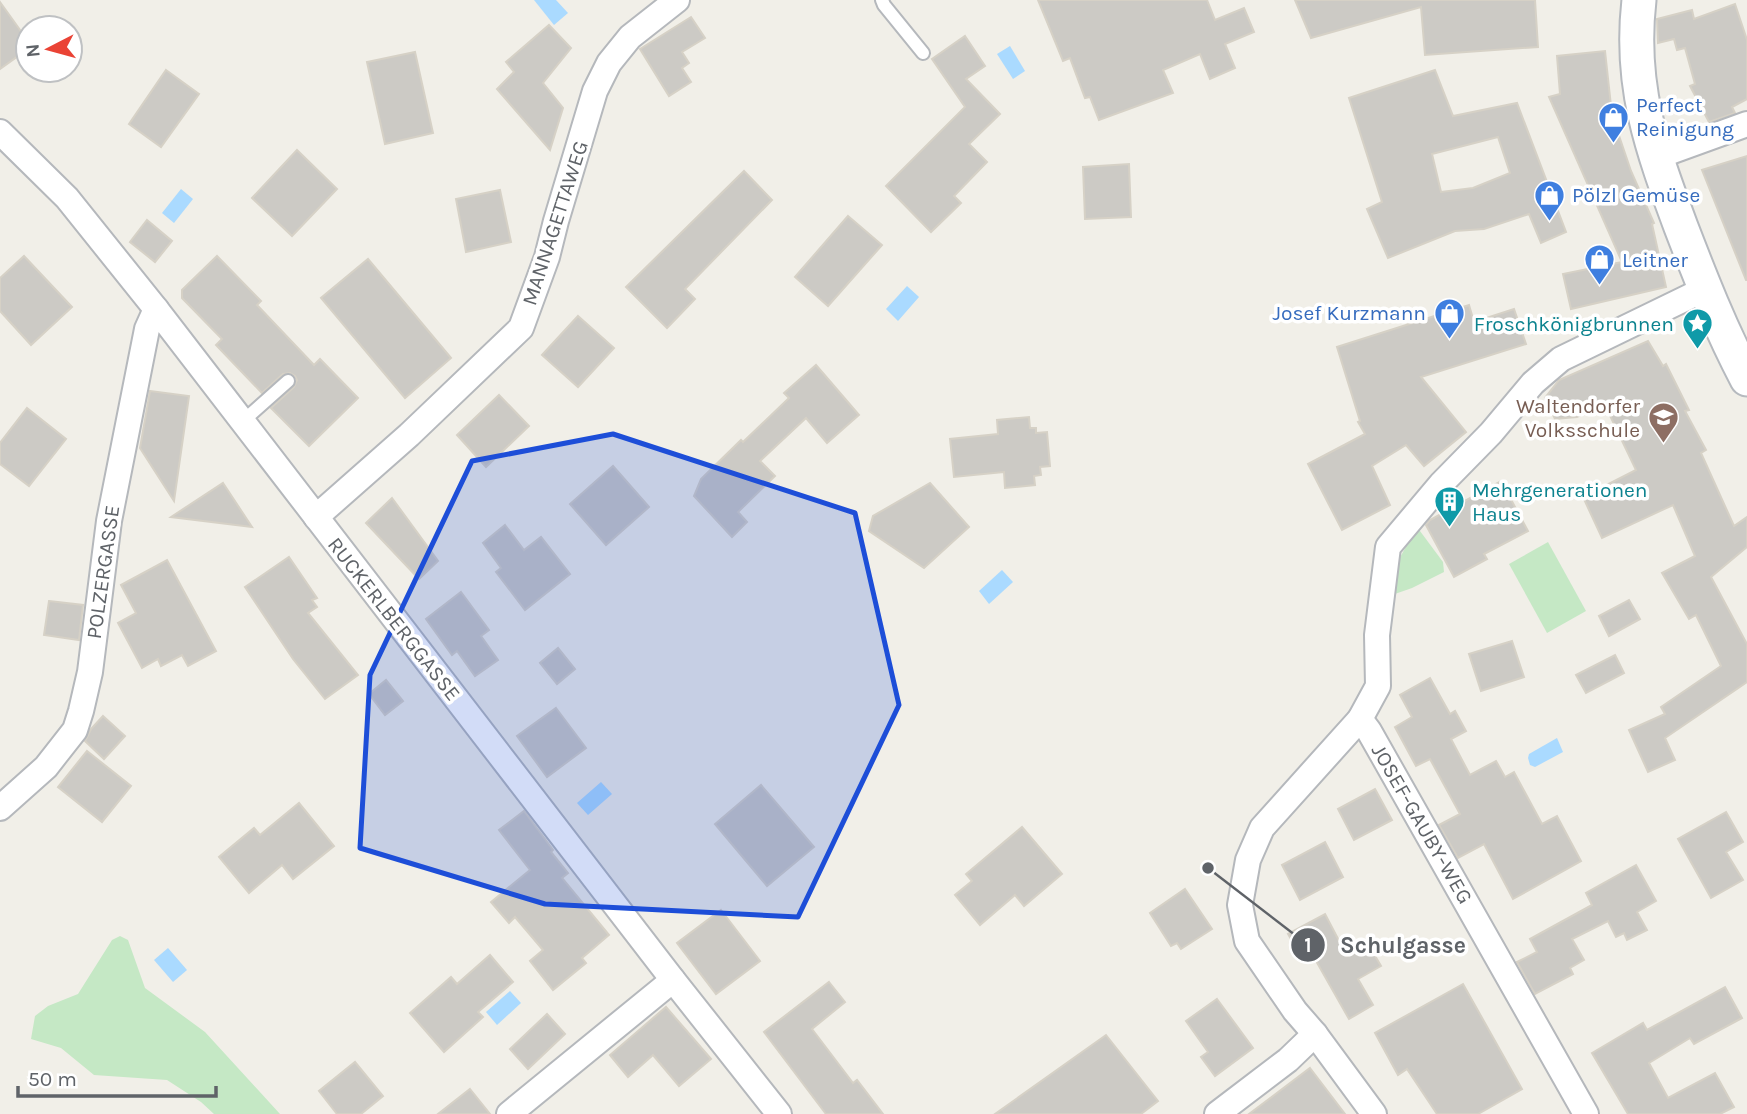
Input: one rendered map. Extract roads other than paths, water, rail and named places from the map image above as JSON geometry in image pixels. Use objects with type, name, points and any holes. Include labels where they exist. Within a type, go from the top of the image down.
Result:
[{"type":"main road","points":[[1639,0],[1636,60],[1639,87],[1656,157],[1723,333],[1747,379]]},
{"type":"street","name":"MANNAGETTAWEG","points":[[316,517],[409,435],[521,328],[548,257],[556,221],[595,91],[608,63],[630,37],[677,0]]},
{"type":"street","points":[[1656,157],[1747,124]]},
{"type":"street","name":"RUCKERLBERGGASSE","points":[[0,132],[67,198],[156,309],[779,1114]]},
{"type":"street","points":[[1374,1114],[1295,1010],[1247,941],[1240,905],[1248,860],[1262,828],[1360,719],[1377,686],[1377,635],[1388,547],[1533,383],[1561,359],[1705,289]]},
{"type":"street","name":"POLZERGASSE","points":[[0,808],[46,767],[75,730],[87,692],[109,521],[147,329],[156,309]]},
{"type":"street","name":"JOSEF-GAUBY-WEG","points":[[1360,719],[1369,730],[1586,1114]]},
{"type":"street","points":[[509,1114],[673,980]]},
{"type":"street","points":[[1217,1114],[1288,1060],[1315,1034]]},
{"type":"lane","points":[[882,0],[923,53]]},
{"type":"lane","points":[[243,421],[288,381]]},
{"type":"water","points":[[534,0],[556,0],[568,13],[554,25]]},
{"type":"water","points":[[1010,46],[1025,71],[1013,79],[997,54]]},
{"type":"water","points":[[181,189],[193,199],[174,223],[162,213]]},
{"type":"water","points":[[907,286],[919,297],[898,321],[886,309]]},
{"type":"water","points":[[1002,570],[1013,582],[989,604],[979,591]]},
{"type":"water","points":[[1557,738],[1563,752],[1535,767],[1530,765],[1529,754]]},
{"type":"water","points":[[601,782],[612,794],[588,815],[577,803]]},
{"type":"water","points":[[168,948],[187,970],[173,982],[154,960]]},
{"type":"water","points":[[510,991],[521,1003],[497,1025],[486,1012]]},
{"type":"place","name":"Perfect Reinigung","points":[[1613,144]]},
{"type":"place","name":"Pölzl Gemüse","points":[[1549,222]]},
{"type":"place","name":"Leitner","points":[[1599,287]]},
{"type":"place","name":"Josef Kurzmann","points":[[1449,340]]},
{"type":"place","name":"Froschkönigbrunnen","points":[[1697,351]]},
{"type":"place","name":"Waltendorfer Volksschule","points":[[1663,445]]},
{"type":"place","name":"Mehrgenerationen Haus","points":[[1449,529]]},
{"type":"place","name":"Schulgasse","points":[[1208,868]]}]
